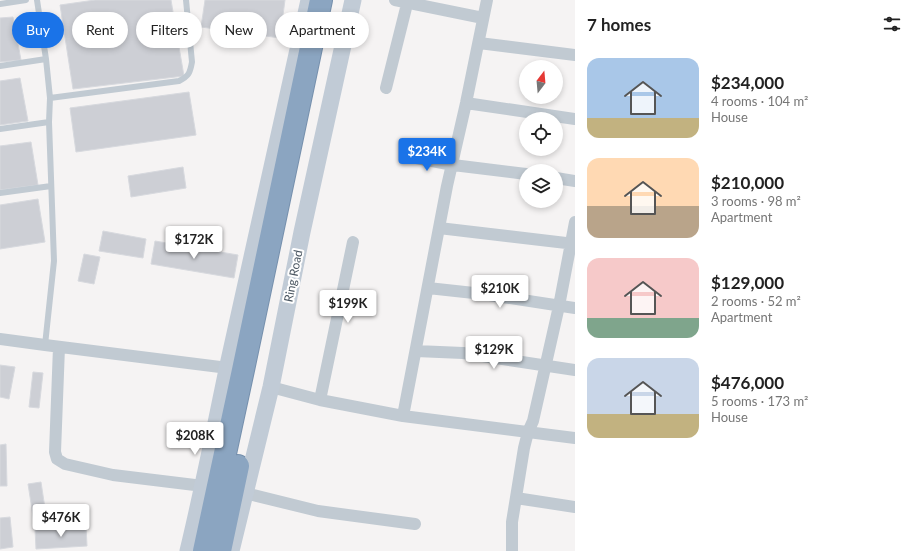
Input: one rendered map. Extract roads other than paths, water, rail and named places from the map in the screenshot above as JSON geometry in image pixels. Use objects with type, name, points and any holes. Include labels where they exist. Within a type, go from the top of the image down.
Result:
[{"type":"highway","points":[[204,551],[321,0]]},
{"type":"highway","name":"Ring Road","points":[[220,551],[336,0]]},
{"type":"street","points":[[188,551],[309,0]]},
{"type":"street","name":"Ring Road","points":[[231,551],[270,387],[302,232],[353,0]]},
{"type":"street","points":[[403,416],[447,186],[453,165],[487,0]]},
{"type":"street","points":[[386,88],[403,1],[483,18]]},
{"type":"street","points":[[479,42],[575,55]]},
{"type":"street","points":[[466,103],[575,119]]},
{"type":"street","points":[[406,156],[453,165],[519,173]]},
{"type":"street","points":[[563,179],[575,180]]},
{"type":"street","points":[[512,551],[512,522],[528,432],[533,421],[546,365],[573,243],[575,222]]},
{"type":"street","points":[[439,228],[573,243]]},
{"type":"street","points":[[320,400],[353,242]]},
{"type":"street","points":[[428,288],[483,294],[575,308]]},
{"type":"street","points":[[0,339],[228,368]]},
{"type":"street","points":[[59,347],[55,452],[57,459],[65,464],[113,475],[203,486]]},
{"type":"street","points":[[416,351],[463,353],[575,370]]},
{"type":"street","points":[[270,387],[320,400],[403,416],[575,438]]},
{"type":"street","points":[[245,493],[318,511],[415,524]]},
{"type":"street","points":[[516,498],[575,507]]},
{"type":"lane","points":[[0,4],[26,0]]},
{"type":"lane","points":[[37,0],[50,98],[49,122],[54,261],[45,345]]},
{"type":"lane","points":[[50,98],[179,81],[187,77],[192,62],[186,0]]},
{"type":"lane","points":[[0,66],[46,59]]},
{"type":"lane","points":[[0,129],[49,122]]},
{"type":"lane","points":[[0,193],[52,186]]}]
